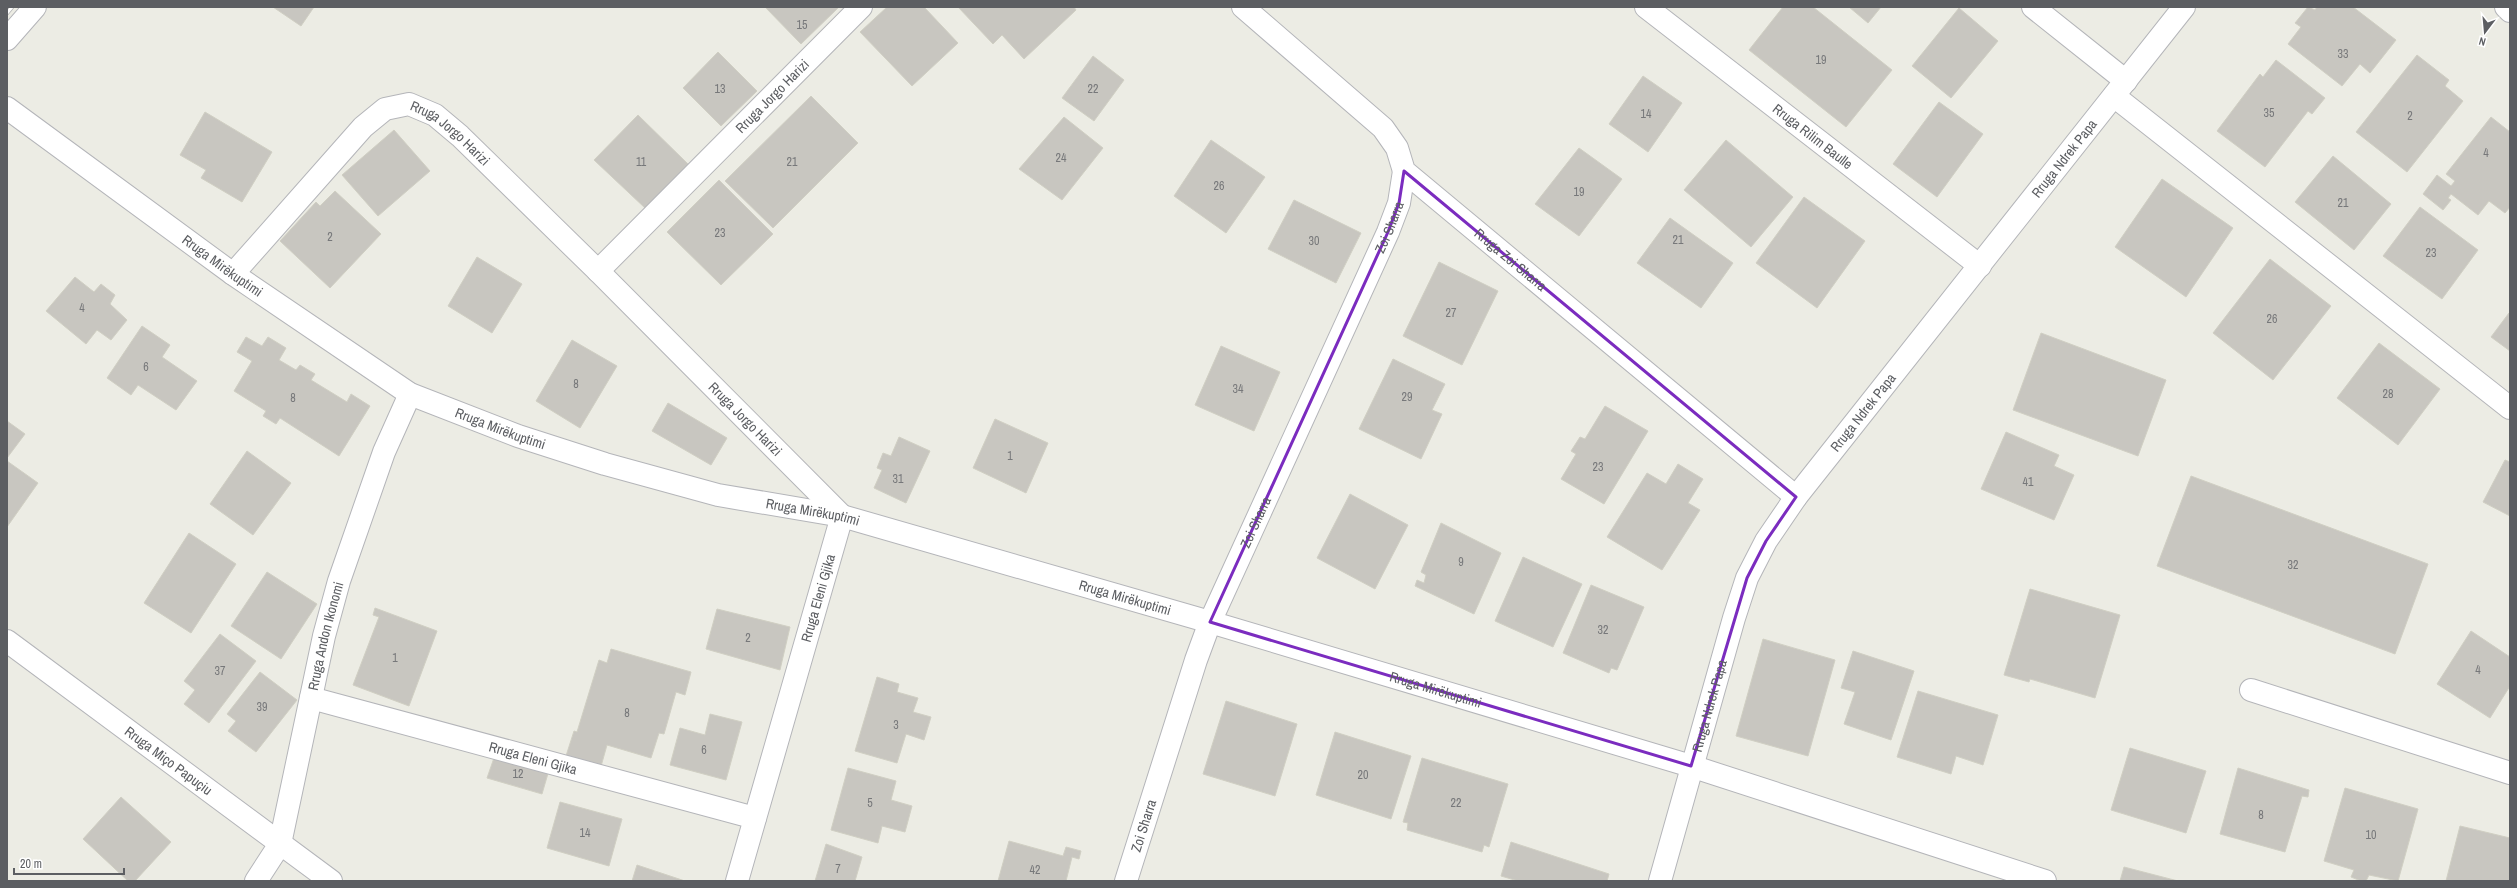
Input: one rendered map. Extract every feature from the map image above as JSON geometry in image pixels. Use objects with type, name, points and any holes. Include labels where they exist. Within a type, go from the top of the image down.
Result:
[{"type":"street","points":[[7,39],[35,7]]},
{"type":"street","name":"Rruga Jorgo Harizi","points":[[598,271],[861,7]]},
{"type":"street","points":[[1243,7],[1383,128],[1397,148],[1404,171]]},
{"type":"street","name":"Rruga Rilim Baulle","points":[[1646,7],[1980,266]]},
{"type":"street","points":[[2033,7],[2120,89],[2510,408]]},
{"type":"street","name":"Rruga Ndrek Papa","points":[[1660,881],[1691,766],[1747,578],[1766,541],[1796,497],[2184,7]]},
{"type":"street","points":[[2506,7],[2510,10]]},
{"type":"street","name":"Rruga Jorgo Harizi","points":[[233,274],[364,127],[385,109],[409,104],[435,115],[460,136],[598,271],[842,516]]},
{"type":"street","name":"Rruga Mirëkuptimi","points":[[7,108],[233,274],[410,394],[518,436],[605,464],[718,495],[842,516],[1210,622],[1691,766],[2045,881]]},
{"type":"street","name":"Rruga Zoi Sharra","points":[[1404,171],[1796,497]]},
{"type":"street","name":"Zoi Sharra","points":[[1126,881],[1196,660],[1210,622],[1388,232],[1399,203],[1404,171]]},
{"type":"street","name":"Rruga Andon Ikonomi","points":[[256,881],[280,844],[311,698],[339,581],[384,452],[410,394]]},
{"type":"street","name":"Rruga Eleni Gjika","points":[[737,881],[842,516]]},
{"type":"street","name":"Rruga Miço Papuçiu","points":[[7,641],[331,881]]},
{"type":"street","points":[[2251,690],[2510,773]]},
{"type":"street","name":"Rruga Eleni Gjika","points":[[311,698],[755,818]]},
{"type":"highlighted area","points":[[1404,171],[1796,497],[1766,541],[1747,578],[1691,766],[1210,622],[1388,232],[1399,203]]},
{"type":"building","points":[[273,7],[314,7],[301,26]]},
{"type":"building","points":[[765,7],[839,7],[801,44]]},
{"type":"building","points":[[887,7],[924,7],[958,43],[912,86],[860,32]]},
{"type":"building","points":[[958,7],[1074,7],[1076,10],[1024,59],[1002,35],[993,44]]},
{"type":"building","points":[[1783,7],[1813,7],[1892,70],[1846,127],[1749,50]]},
{"type":"building","points":[[1849,7],[1881,7],[1868,23]]},
{"type":"building","points":[[2308,7],[2315,10],[2317,7],[2353,7],[2396,40],[2370,73],[2360,64],[2342,86],[2288,44],[2301,27],[2295,23]]},
{"type":"building","points":[[1959,8],[1998,41],[1951,98],[1912,66]]},
{"type":"building","points":[[718,52],[757,91],[721,126],[683,88]]},
{"type":"building","points":[[2417,55],[2449,80],[2445,86],[2463,101],[2407,172],[2356,132]]},
{"type":"building","points":[[1093,56],[1124,80],[1094,121],[1062,98]]},
{"type":"building","points":[[2276,60],[2325,98],[2312,114],[2308,111],[2265,167],[2217,131],[2260,74],[2263,77]]},
{"type":"building","points":[[1643,76],[1682,103],[1648,152],[1609,124]]},
{"type":"building","points":[[811,96],[858,143],[773,228],[725,181]]},
{"type":"building","points":[[1939,102],[1983,134],[1937,197],[1893,164]]},
{"type":"building","points":[[205,112],[272,152],[242,202],[201,178],[206,170],[180,155]]},
{"type":"building","points":[[638,115],[688,164],[645,208],[594,160]]},
{"type":"building","points":[[1064,117],[1103,148],[1062,200],[1019,169]]},
{"type":"building","points":[[2491,117],[2510,132],[2510,207],[2505,213],[2489,201],[2478,215],[2451,194],[2448,198],[2451,200],[2443,210],[2423,194],[2437,175],[2451,186],[2455,181],[2446,174]]},
{"type":"building","points":[[394,130],[430,171],[378,216],[342,175]]},
{"type":"building","points":[[1211,140],[1265,177],[1226,233],[1174,196]]},
{"type":"building","points":[[1726,140],[1793,197],[1751,247],[1684,190]]},
{"type":"building","points":[[1579,148],[1622,179],[1579,236],[1535,204]]},
{"type":"building","points":[[2333,156],[2391,204],[2354,250],[2295,202]]},
{"type":"building","points":[[2162,179],[2233,228],[2186,297],[2115,247]]},
{"type":"building","points":[[719,180],[773,234],[721,285],[667,232]]},
{"type":"building","points":[[335,191],[381,234],[330,288],[280,241],[316,202],[320,206]]},
{"type":"building","points":[[1804,197],[1865,241],[1817,308],[1756,263]]},
{"type":"building","points":[[1294,200],[1361,233],[1336,283],[1268,249]]},
{"type":"building","points":[[2420,207],[2478,250],[2442,299],[2383,256]]},
{"type":"building","points":[[1670,218],[1733,263],[1701,308],[1637,263]]},
{"type":"building","points":[[477,257],[522,284],[492,333],[448,306]]},
{"type":"building","points":[[2270,259],[2331,306],[2273,380],[2213,333]]},
{"type":"building","points":[[1439,262],[1498,291],[1462,365],[1403,336]]},
{"type":"building","points":[[75,277],[94,292],[101,284],[115,295],[110,304],[127,320],[111,340],[97,330],[86,344],[46,311]]},
{"type":"building","points":[[2509,313],[2510,314],[2510,351],[2491,337]]},
{"type":"building","points":[[142,326],[170,345],[162,357],[197,381],[176,410],[138,385],[131,395],[107,378]]},
{"type":"building","points":[[2041,333],[2166,380],[2138,456],[2013,410]]},
{"type":"building","points":[[246,337],[262,346],[268,337],[286,348],[279,360],[296,370],[300,365],[315,374],[311,380],[347,402],[351,394],[370,406],[339,456],[280,418],[276,424],[263,416],[266,411],[234,391],[252,361],[237,352]]},
{"type":"building","points":[[572,340],[617,366],[580,428],[536,401]]},
{"type":"building","points":[[2379,343],[2440,389],[2398,445],[2337,398]]},
{"type":"building","points":[[1221,346],[1280,372],[1254,431],[1195,405]]},
{"type":"building","points":[[1393,359],[1445,384],[1432,410],[1442,414],[1421,459],[1359,429]]},
{"type":"building","points":[[668,403],[727,438],[711,465],[652,431]]},
{"type":"building","points":[[1605,406],[1648,431],[1604,504],[1561,479],[1576,454],[1571,451],[1580,437],[1585,439]]},
{"type":"building","points":[[995,419],[1048,443],[1026,493],[973,468]]},
{"type":"building","points":[[7,421],[25,434],[7,458]]},
{"type":"building","points":[[2006,432],[2059,455],[2054,466],[2074,475],[2054,520],[1981,489]]},
{"type":"building","points":[[899,437],[930,451],[906,503],[874,488],[882,470],[877,468],[883,453],[891,456]]},
{"type":"building","points":[[247,451],[291,483],[253,535],[210,504]]},
{"type":"building","points":[[2505,460],[2510,462],[2510,516],[2483,502]]},
{"type":"building","points":[[7,461],[38,483],[7,527]]},
{"type":"building","points":[[1678,464],[1703,479],[1688,503],[1700,510],[1662,570],[1607,537],[1647,473],[1666,484]]},
{"type":"building","points":[[2191,476],[2428,564],[2395,654],[2157,566]]},
{"type":"building","points":[[1350,494],[1408,525],[1375,589],[1317,558]]},
{"type":"building","points":[[1441,523],[1501,553],[1474,614],[1415,586],[1417,580],[1424,583],[1426,575],[1421,572]]},
{"type":"building","points":[[189,533],[236,564],[191,633],[144,603]]},
{"type":"building","points":[[1523,557],[1582,584],[1553,647],[1495,621]]},
{"type":"building","points":[[267,572],[317,604],[281,659],[231,626]]},
{"type":"building","points":[[1591,585],[1644,607],[1617,670],[1611,668],[1609,673],[1563,653]]},
{"type":"building","points":[[2030,589],[2120,615],[2095,698],[2030,679],[2029,682],[2004,675]]},
{"type":"building","points":[[375,608],[437,631],[409,706],[353,685],[379,617],[373,615]]},
{"type":"building","points":[[717,609],[790,627],[780,670],[706,649]]},
{"type":"building","points":[[2471,631],[2510,657],[2510,686],[2490,718],[2437,684]]},
{"type":"building","points":[[220,634],[256,661],[209,723],[184,704],[195,690],[184,681]]},
{"type":"building","points":[[1763,639],[1835,660],[1808,756],[1736,736]]},
{"type":"building","points":[[611,649],[691,672],[685,695],[676,692],[664,734],[659,733],[651,758],[607,745],[600,770],[565,759],[574,731],[577,732],[599,660],[607,663]]},
{"type":"building","points":[[1853,651],[1914,671],[1891,740],[1844,724],[1855,692],[1841,688]]},
{"type":"building","points":[[260,672],[297,700],[256,752],[228,731],[236,721],[227,714]]},
{"type":"building","points":[[877,677],[899,684],[897,692],[918,698],[913,712],[931,717],[924,740],[906,734],[897,763],[855,751]]},
{"type":"building","points":[[1918,691],[1998,715],[1983,765],[1956,756],[1951,774],[1897,757]]},
{"type":"building","points":[[1226,701],[1297,724],[1275,796],[1203,774]]},
{"type":"building","points":[[710,714],[742,722],[726,780],[670,765],[680,728],[705,735]]},
{"type":"building","points":[[1335,732],[1411,756],[1391,819],[1316,795]]},
{"type":"building","points":[[2130,748],[2206,771],[2186,833],[2111,810]]},
{"type":"building","points":[[495,755],[549,770],[542,794],[487,778]]},
{"type":"building","points":[[1422,758],[1508,784],[1489,847],[1484,845],[1482,852],[1407,830],[1408,823],[1403,822]]},
{"type":"building","points":[[848,768],[896,781],[891,800],[912,806],[905,832],[882,826],[878,843],[831,830]]},
{"type":"building","points":[[2238,768],[2309,790],[2308,797],[2302,796],[2285,852],[2220,834]]},
{"type":"building","points":[[2345,788],[2418,809],[2398,881],[2369,875],[2366,881],[2361,881],[2351,877],[2354,870],[2324,861]]},
{"type":"building","points":[[121,797],[171,842],[135,881],[128,881],[83,839]]},
{"type":"building","points":[[560,802],[622,819],[609,866],[547,848]]},
{"type":"building","points":[[2460,826],[2510,838],[2510,881],[2446,881]]},
{"type":"building","points":[[1009,841],[1063,856],[1066,847],[1081,851],[1079,859],[1072,857],[1066,881],[998,881]]},
{"type":"building","points":[[1511,842],[1609,874],[1607,881],[1518,881],[1501,876]]},
{"type":"building","points":[[826,844],[862,857],[855,881],[815,881]]},
{"type":"building","points":[[637,865],[685,881],[632,881]]},
{"type":"building","points":[[2124,867],[2178,881],[2120,881]]},
{"type":"railway","points":[[7,13],[12,7]]}]
